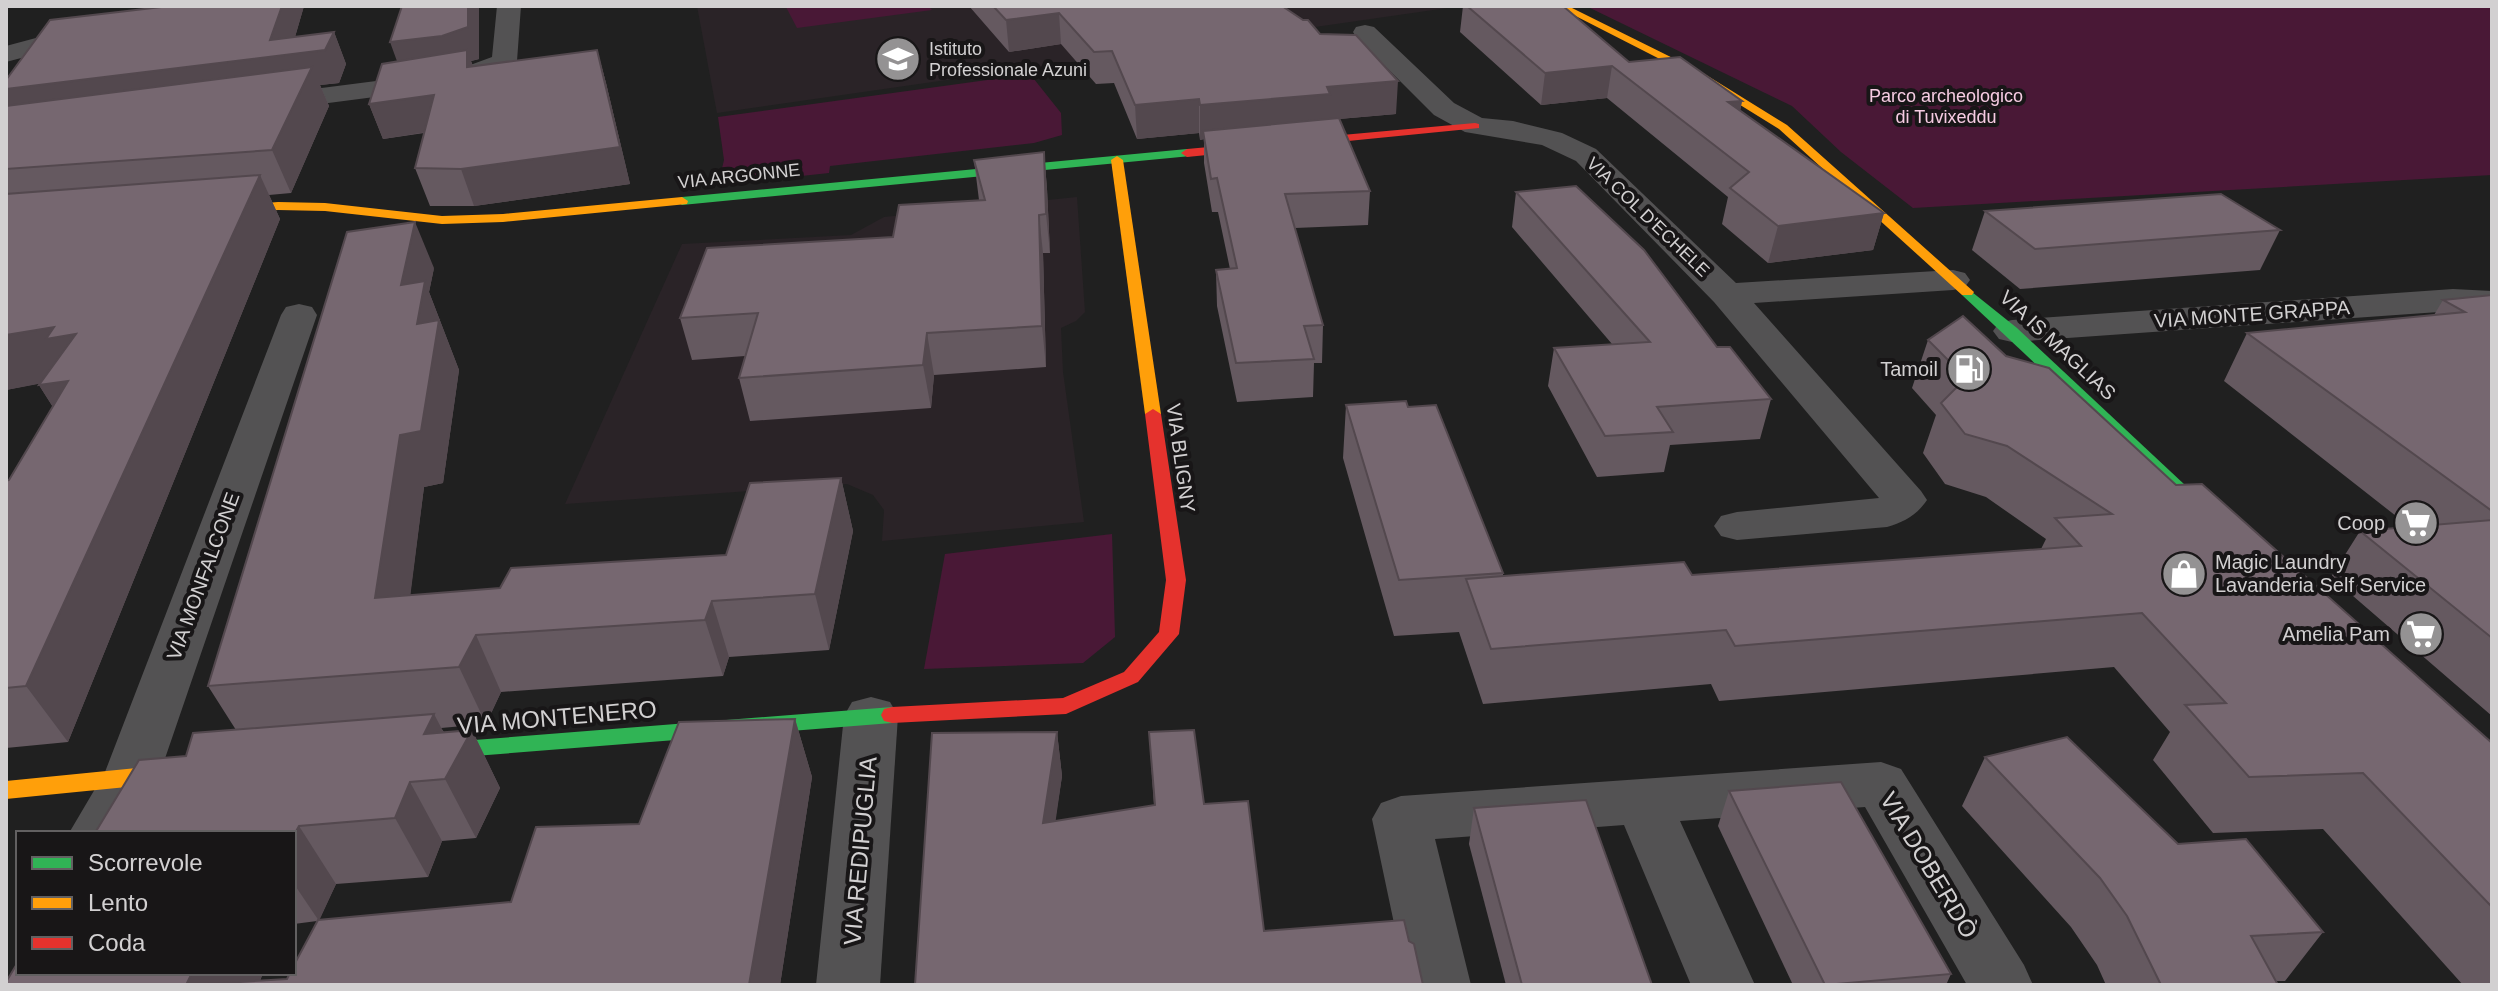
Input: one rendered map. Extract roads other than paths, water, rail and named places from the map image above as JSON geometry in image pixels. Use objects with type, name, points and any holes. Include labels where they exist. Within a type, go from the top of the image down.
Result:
[{"type":"street","points":[[6,54],[142,19],[176,6]]},
{"type":"street","points":[[240,107],[459,78],[484,70],[504,61],[509,6]]},
{"type":"street","name":"VIA IS MAGLIAS","points":[[1561,6],[1699,75],[1783,127],[2012,331],[2188,498]]},
{"type":"street","name":"VIA COL D'ECHELE","points":[[1365,32],[1444,109],[1475,126],[1552,139],[1586,155],[1727,294],[1905,500],[1887,513],[1737,526]]},
{"type":"street","name":"VIA ARGONNE","points":[[202,212],[309,206],[442,220],[503,218],[1475,126]]},
{"type":"street","name":"VIA BLIGNY","points":[[1066,706],[1131,677],[1169,634],[1176,580],[1117,160]]},
{"type":"street","name":"VIA COL D'ECHELE","points":[[1727,294],[1953,280]]},
{"type":"street","name":"VIA MONTE GRAPPA","points":[[2012,331],[2453,300],[2492,302]]},
{"type":"street","name":"VIA MONFALCONE","points":[[99,831],[131,776],[299,315]]},
{"type":"street","name":"VIA MONTENERO","points":[[410,754],[871,716],[1066,706]]},
{"type":"street","name":"VIA REDIPUGLIA","points":[[848,985],[871,716]]},
{"type":"street","points":[[6,790],[203,770]]},
{"type":"street","name":"VIA DOBERDÒ","points":[[1439,985],[1401,819],[1881,784],[2001,985]]},
{"type":"street","points":[[1642,801],[1723,985]]},
{"type":"place","name":"Istituto Professionale Azuni","points":[[898,59]]},
{"type":"place","name":"Tamoil","points":[[1969,369]]},
{"type":"place","name":"Coop","points":[[2416,523]]},
{"type":"place","name":"Magic Laundry Lavanderia Self Service","points":[[2184,574]]},
{"type":"place","name":"Amelia Pam","points":[[2421,634]]},
{"type":"park label","name":"Parco archeologico di Tuvixeddu","points":[[1946,106]]}]
